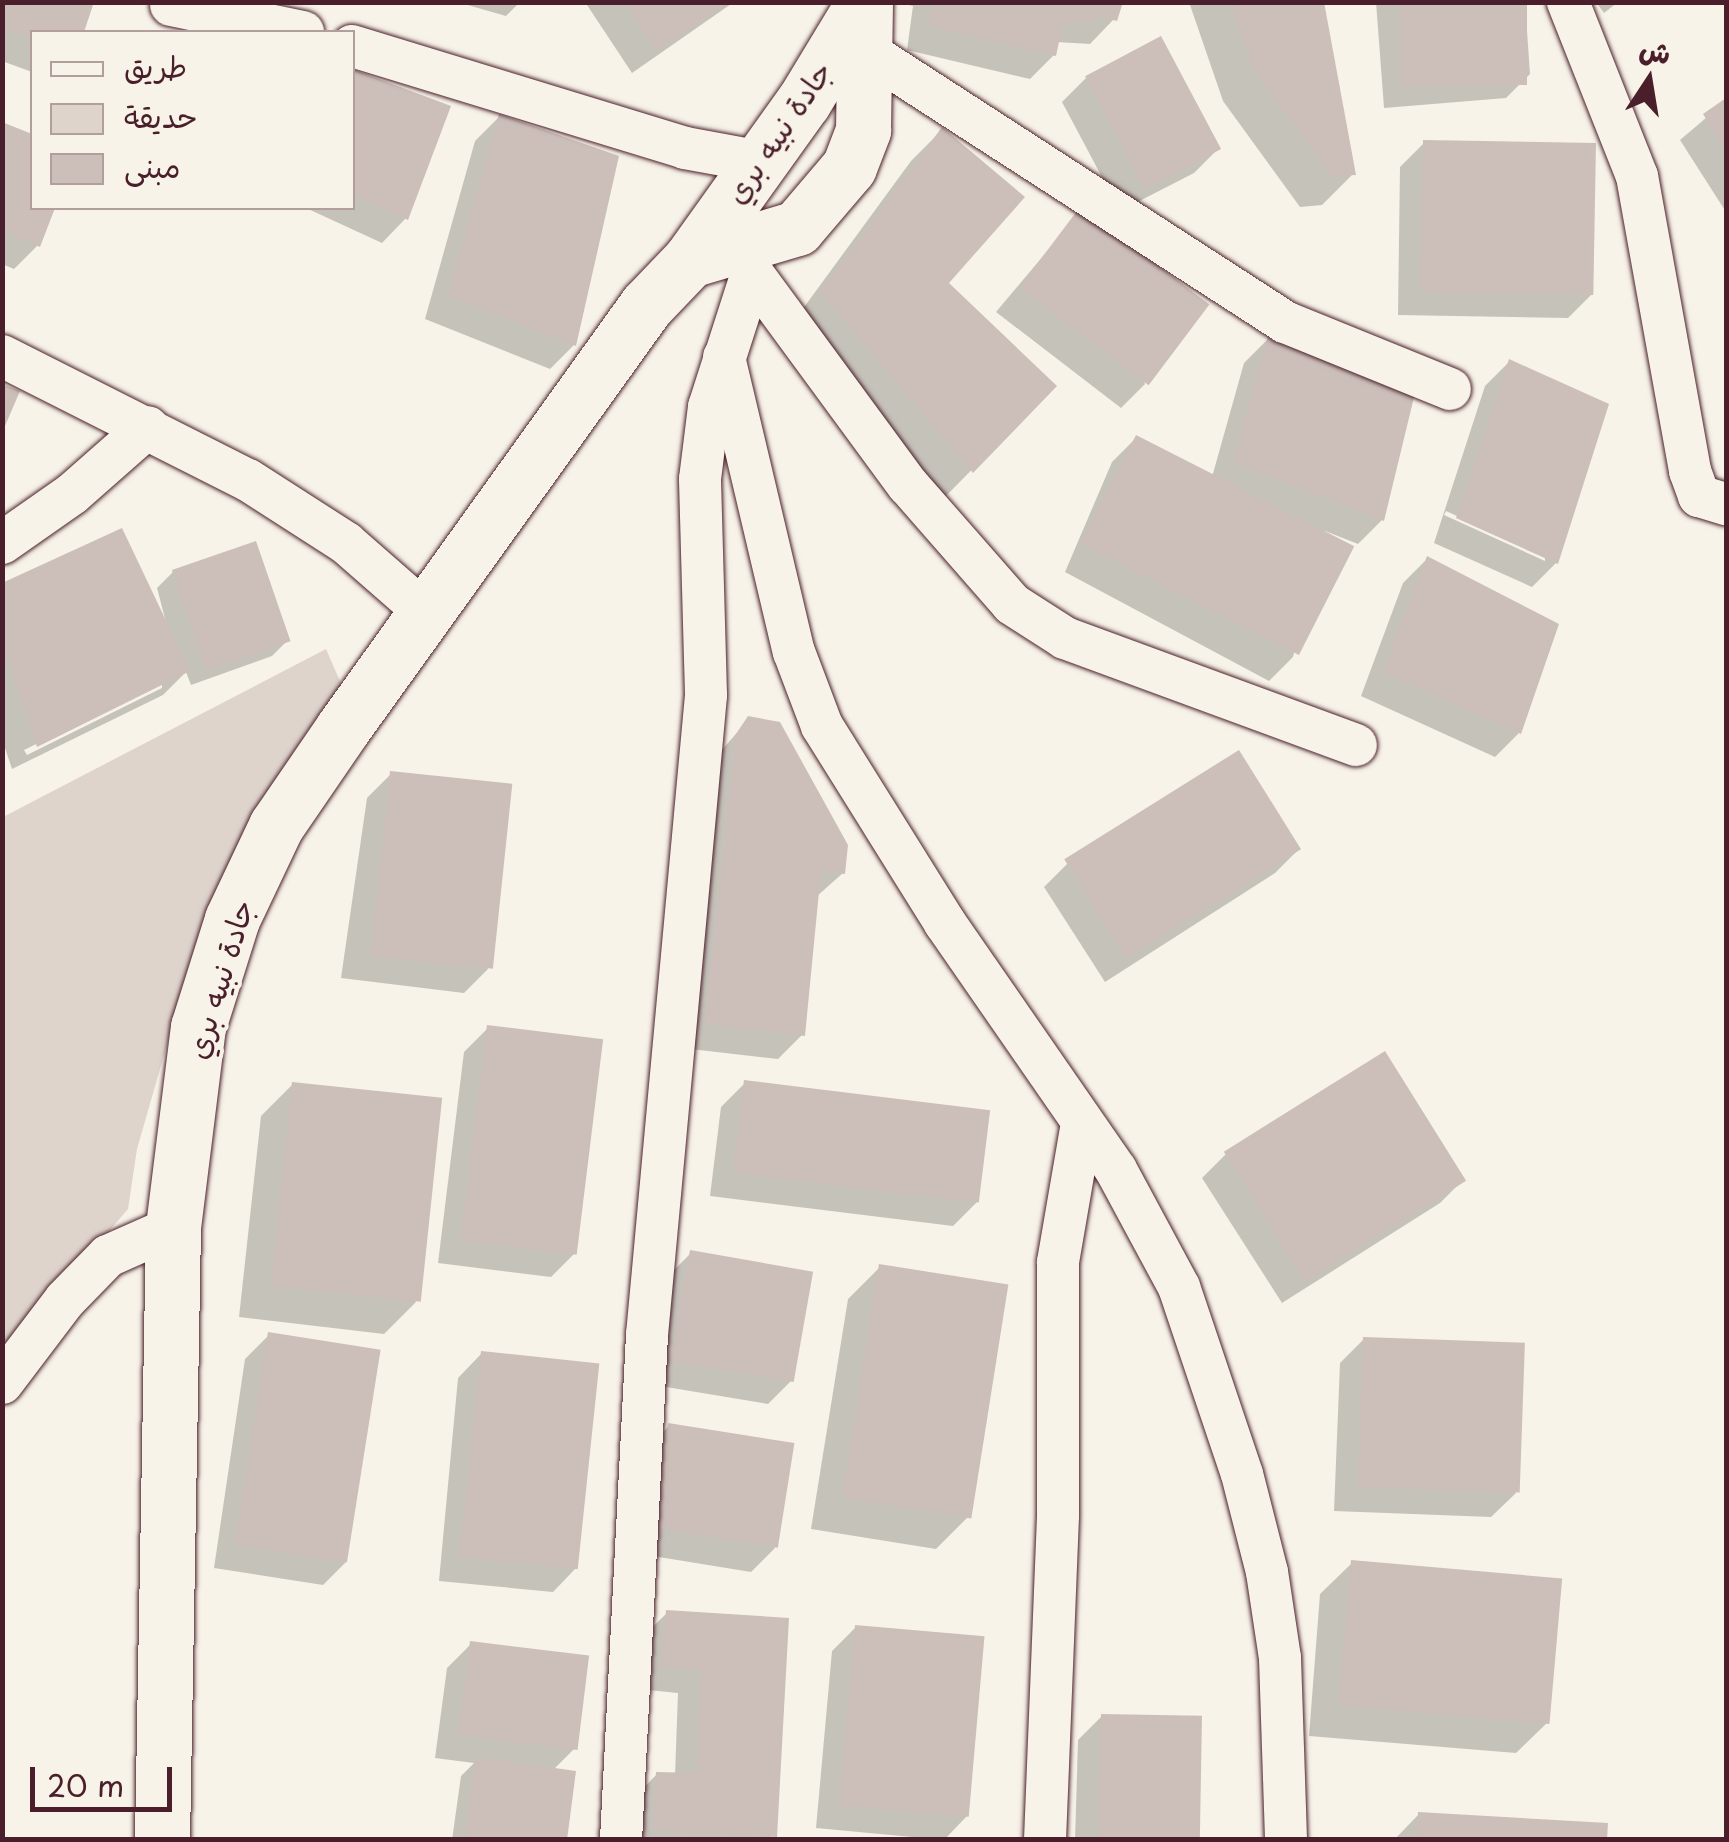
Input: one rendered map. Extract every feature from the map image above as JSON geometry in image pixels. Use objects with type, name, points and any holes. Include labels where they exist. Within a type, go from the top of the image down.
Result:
[{"type":"street","points":[[1568,2],[1637,176],[1690,471],[1700,496],[1726,504]]},
{"type":"street","points":[[171,5],[293,30]]},
{"type":"street","points":[[865,19],[1285,322],[1450,389]]},
{"type":"street","name":"جادة نبيه بري","points":[[726,261],[761,162],[865,19]]},
{"type":"street","name":"جادة نبيه بري","points":[[162,1840],[173,1227],[198,1027],[232,920],[276,826],[646,306],[726,261],[797,228],[848,167],[863,130],[865,19]]},
{"type":"street","points":[[355,47],[685,148],[761,162]]},
{"type":"street","points":[[726,261],[724,357],[790,638],[822,726],[1082,1128],[1151,1226],[1214,1381],[1242,1474],[1280,1658],[1286,1840]]},
{"type":"street","points":[[726,261],[908,485],[1012,604],[1064,638],[1356,745]]},
{"type":"street","points":[[2,356],[148,427],[346,543],[426,614]]},
{"type":"street","points":[[621,1840],[647,1335],[706,695],[700,479],[709,407],[724,357]]},
{"type":"street","points":[[2,544],[72,494],[148,427]]},
{"type":"street","points":[[1045,1840],[1058,1515],[1058,1262],[1082,1128]]},
{"type":"street","points":[[2,1383],[65,1300],[108,1256],[173,1227]]},
{"type":"green space","points":[[326,649],[343,688],[194,951],[137,1149],[128,1209],[3,1354],[3,817]]},
{"type":"building","points":[[2,2],[94,2],[85,30],[30,30],[30,38],[2,28]]},
{"type":"building","points":[[625,2],[729,2],[657,51]]},
{"type":"building","points":[[933,2],[1123,2],[1117,21],[1097,16],[1095,22],[1063,23],[1056,56],[929,26]]},
{"type":"building","points":[[1231,2],[1324,2],[1356,175],[1332,176],[1253,69]]},
{"type":"building","points":[[1401,2],[1527,2],[1527,85],[1401,85]]},
{"type":"building","points":[[1161,36],[1221,149],[1145,189],[1085,76]]},
{"type":"building","points":[[355,70],[451,106],[408,220],[355,195]]},
{"type":"building","points":[[1726,98],[1726,151],[1703,114]]},
{"type":"building","points":[[499,114],[619,156],[576,346],[448,295]]},
{"type":"building","points":[[2,122],[30,133],[30,210],[54,210],[40,247],[2,230]]},
{"type":"building","points":[[942,127],[1025,197],[949,283],[1057,386],[973,473],[821,292]]},
{"type":"building","points":[[1423,140],[1596,143],[1593,295],[1420,292]]},
{"type":"building","points":[[1080,207],[1209,304],[1149,385],[1019,288]]},
{"type":"building","points":[[1268,336],[1416,389],[1384,521],[1233,462]]},
{"type":"building","points":[[1509,359],[1609,404],[1558,564],[1456,518]]},
{"type":"building","points":[[2,384],[20,391],[2,433]]},
{"type":"building","points":[[1136,435],[1354,546],[1299,655],[1081,544]]},
{"type":"building","points":[[122,528],[190,671],[37,747],[2,643],[2,583]]},
{"type":"building","points":[[256,541],[291,641],[206,670],[172,570]]},
{"type":"building","points":[[1427,556],[1559,624],[1521,734],[1383,672]]},
{"type":"building","points":[[748,716],[780,722],[848,845],[845,874],[821,871],[805,1036],[705,1024],[736,734]]},
{"type":"building","points":[[1239,750],[1301,849],[1126,958],[1064,859]]},
{"type":"building","points":[[390,771],[512,784],[493,969],[371,956]]},
{"type":"building","points":[[487,1025],[603,1039],[577,1255],[461,1240]]},
{"type":"building","points":[[1385,1051],[1466,1181],[1305,1281],[1224,1152]]},
{"type":"building","points":[[744,1080],[990,1110],[979,1203],[733,1172]]},
{"type":"building","points":[[292,1082],[442,1098],[421,1302],[271,1286]]},
{"type":"building","points":[[690,1250],[813,1272],[794,1382],[671,1360]]},
{"type":"building","points":[[879,1264],[1008,1284],[971,1519],[842,1498]]},
{"type":"building","points":[[268,1332],[381,1350],[347,1562],[234,1544]]},
{"type":"building","points":[[1363,1337],[1525,1343],[1520,1493],[1358,1487]]},
{"type":"building","points":[[481,1351],[599,1363],[578,1569],[459,1557]]},
{"type":"building","points":[[668,1423],[794,1443],[778,1548],[651,1528]]},
{"type":"building","points":[[1351,1560],[1562,1578],[1549,1724],[1338,1705]]},
{"type":"building","points":[[666,1610],[789,1618],[777,1837],[653,1830],[656,1772],[697,1773],[701,1670],[661,1666]]},
{"type":"building","points":[[855,1625],[985,1636],[969,1817],[839,1805]]},
{"type":"building","points":[[470,1641],[589,1656],[578,1750],[458,1735]]},
{"type":"building","points":[[1101,1714],[1202,1716],[1200,1840],[1099,1840]]},
{"type":"building","points":[[476,1757],[576,1771],[567,1840],[465,1840]]},
{"type":"building","points":[[1418,1812],[1608,1823],[1607,1840],[1417,1840]]}]
